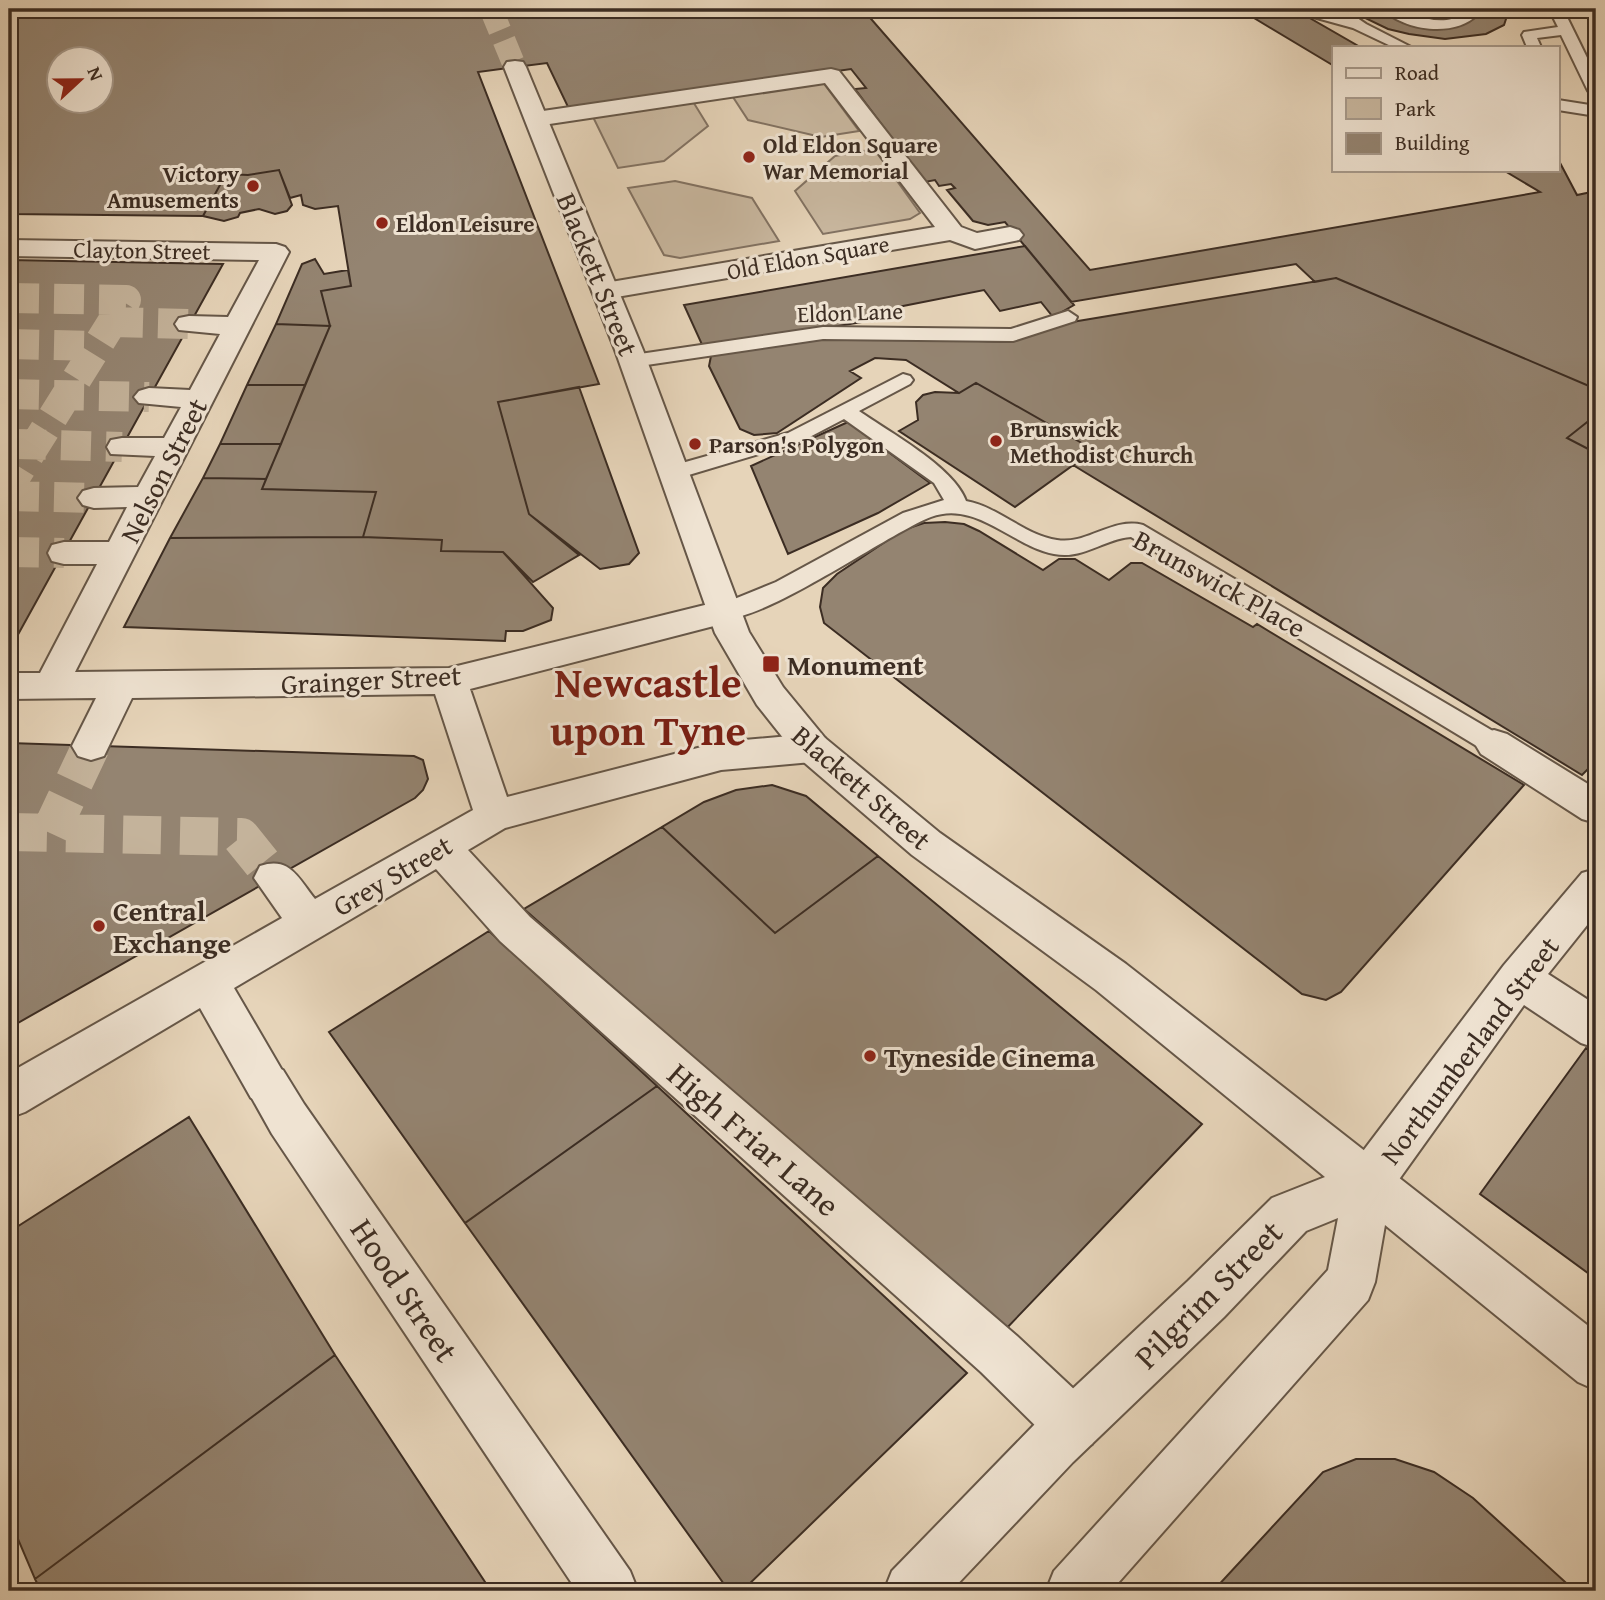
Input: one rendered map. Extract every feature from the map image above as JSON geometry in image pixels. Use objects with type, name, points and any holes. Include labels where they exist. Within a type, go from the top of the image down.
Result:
[{"type":"street","name":"Blackett Street","points":[[515,67],[633,361],[738,644],[755,675],[789,723],[812,748],[926,844],[1111,977],[1596,1364]]},
{"type":"street","points":[[536,119],[709,96],[831,76],[952,232]]},
{"type":"street","name":"Old Eldon Square","points":[[605,291],[803,247],[952,232],[975,241],[1010,235]]},
{"type":"street","name":"Clayton Street","points":[[9,248],[276,252]]},
{"type":"street","name":"Nelson Street","points":[[50,687],[276,252]]},
{"type":"street","points":[[189,324],[237,326]]},
{"type":"street","points":[[149,397],[200,399]]},
{"type":"street","points":[[122,447],[174,447]]},
{"type":"street","points":[[94,498],[148,498]]},
{"type":"street","points":[[64,553],[120,553]]},
{"type":"street","name":"Grainger Street","points":[[9,686],[449,681],[725,612]]},
{"type":"street","points":[[449,681],[494,816]]},
{"type":"street","points":[[91,746],[120,686]]},
{"type":"street","name":"Brunswick Place","points":[[1494,744],[1596,808]]},
{"type":"street","name":"Grey Street","points":[[9,1097],[494,816],[721,755],[812,748]]},
{"type":"street","name":"High Friar Lane","points":[[441,847],[515,929],[999,1354],[1073,1425]]},
{"type":"street","points":[[274,878],[309,923]]},
{"type":"street","name":"Northumberland Street","points":[[1368,1183],[1519,978],[1596,885]]},
{"type":"street","points":[[1519,978],[1596,1029]]},
{"type":"street","name":"Hood Street","points":[[208,982],[288,1119],[610,1591]]},
{"type":"street","points":[[1074,1591],[1350,1282],[1368,1183]]},
{"type":"street","name":"Pilgrim Street","points":[[912,1591],[1073,1425],[1206,1299],[1289,1214],[1368,1183]]},
{"type":"lane","points":[[1300,9],[1447,24],[1466,19],[1471,15],[1470,9]]},
{"type":"lane","points":[[1321,9],[1378,16],[1403,46]]},
{"type":"lane","points":[[1556,9],[1596,91]]},
{"type":"lane","points":[[1325,24],[1395,46]]},
{"type":"lane","points":[[1534,46],[1530,35],[1564,30]]},
{"type":"lane","points":[[1351,40],[1371,46]]},
{"type":"lane","points":[[1561,108],[1596,111]]},
{"type":"lane","name":"Eldon Lane","points":[[633,361],[823,334],[1013,335],[1068,317]]},
{"type":"lane","points":[[675,472],[780,443],[903,380]]},
{"type":"lane","points":[[725,612],[760,600],[914,516],[957,505],[952,491],[940,478],[847,411]]},
{"type":"lane","name":"Brunswick Place","points":[[957,505],[985,514],[1013,530],[1056,548],[1076,548],[1124,530],[1142,533],[1494,744]]},
{"type":"green space","points":[[822,81],[859,131],[821,137],[748,120],[731,94]]},
{"type":"green space","points":[[692,100],[708,126],[664,161],[618,168],[595,117]]},
{"type":"green space","points":[[874,149],[920,213],[910,219],[823,234],[795,191],[835,156]]},
{"type":"green space","points":[[675,181],[752,198],[779,241],[680,258],[664,255],[628,188]]},
{"type":"building","points":[[9,9],[256,9],[259,17],[291,12],[291,9],[1294,9],[1358,46],[1332,46],[1332,172],[1560,172],[1560,163],[1577,195],[1596,191],[1596,389],[1336,278],[1315,282],[1296,264],[1071,302],[1005,222],[988,225],[973,221],[947,190],[955,188],[951,184],[939,186],[935,180],[925,182],[855,89],[866,88],[851,69],[569,109],[547,63],[478,72],[599,384],[498,402],[529,514],[579,555],[533,582],[503,552],[441,551],[442,540],[363,537],[376,492],[262,489],[330,326],[321,291],[351,286],[338,206],[315,209],[303,205],[301,195],[290,198],[279,170],[248,175],[226,174],[203,216],[9,214]]},
{"type":"building","points":[[890,9],[1239,9],[1332,65],[1332,172],[1506,172],[1540,192],[1090,270],[865,12]]},
{"type":"building","points":[[1354,9],[1505,9],[1507,16],[1504,25],[1486,34],[1445,39],[1388,29],[1363,17]]},
{"type":"building","name":"Victory Amusements","points":[[279,170],[292,205],[287,211],[275,214],[259,209],[240,213],[238,217],[224,221],[203,216],[226,174],[248,175]]},
{"type":"building","points":[[1025,246],[1074,305],[1053,317],[1041,302],[1000,311],[984,290],[898,307],[903,315],[704,349],[684,305]]},
{"type":"building","points":[[315,259],[324,274],[348,270],[351,286],[321,291],[330,326],[276,324],[302,264]]},
{"type":"building","points":[[9,260],[223,264],[15,640],[9,640]]},
{"type":"building","points":[[1336,278],[1596,389],[1596,415],[1567,438],[1596,453],[1596,761],[1582,775],[1073,465],[1094,450],[976,383],[959,393],[906,360],[875,358],[850,371],[861,378],[777,433],[754,435],[740,429],[709,366],[711,356],[723,351],[818,336],[1010,342],[1042,327]]},
{"type":"building","points":[[276,324],[330,326],[305,385],[247,385]]},
{"type":"building","name":"Brunswick Methodist Church","points":[[976,383],[1094,450],[1015,507],[899,431],[918,420],[916,402],[923,395],[935,392],[959,393]]},
{"type":"building","points":[[247,385],[305,385],[281,444],[220,444]]},
{"type":"building","points":[[579,387],[639,553],[629,564],[600,569],[529,514],[498,402]]},
{"type":"building","points":[[1596,415],[1596,453],[1567,438]]},
{"type":"building","points":[[848,422],[930,483],[878,513],[788,554],[751,466]]},
{"type":"building","points":[[220,444],[281,444],[266,479],[203,478]]},
{"type":"building","points":[[203,478],[266,479],[262,489],[376,492],[363,537],[170,538]]},
{"type":"building","points":[[924,523],[964,524],[979,531],[1043,570],[1059,559],[1075,559],[1109,580],[1131,563],[1142,563],[1253,627],[1257,624],[1524,785],[1341,992],[1326,1000],[1302,994],[824,623],[820,607],[823,588],[837,574],[903,530]]},
{"type":"building","points":[[363,537],[442,540],[441,551],[503,552],[553,608],[551,620],[523,631],[506,631],[505,641],[124,627],[170,538]]},
{"type":"building","name":"Central Exchange","points":[[9,743],[414,756],[423,760],[428,779],[415,798],[9,1028]]},
{"type":"building","points":[[772,785],[806,796],[878,856],[775,933],[662,827],[704,802],[736,790]]},
{"type":"building","points":[[662,827],[775,933],[878,856],[1202,1124],[1003,1332],[524,909]]},
{"type":"building","points":[[489,931],[657,1086],[465,1223],[329,1032]]},
{"type":"building","points":[[1586,1048],[1596,1054],[1596,1279],[1480,1194]]},
{"type":"building","points":[[657,1086],[967,1373],[742,1591],[729,1591],[465,1223]]},
{"type":"building","points":[[189,1117],[335,1355],[35,1579],[9,1518],[9,1232]]},
{"type":"building","points":[[335,1355],[491,1591],[41,1591],[35,1579]]},
{"type":"building","points":[[1356,1459],[1395,1459],[1434,1472],[1473,1498],[1575,1591],[1213,1591],[1323,1472]]},
{"type":"tunnel","points":[[491,9],[515,67]]},
{"type":"tunnel","points":[[9,298],[126,300],[97,346]]},
{"type":"tunnel","points":[[113,322],[189,324]]},
{"type":"tunnel","points":[[9,344],[97,346]]},
{"type":"tunnel","points":[[66,395],[97,346]]},
{"type":"tunnel","points":[[9,394],[66,395]]},
{"type":"tunnel","points":[[36,445],[66,395]]},
{"type":"tunnel","points":[[66,395],[149,397]]},
{"type":"tunnel","points":[[16,444],[36,445]]},
{"type":"tunnel","points":[[9,487],[36,445]]},
{"type":"tunnel","points":[[36,445],[122,447]]},
{"type":"tunnel","points":[[9,496],[94,498]]},
{"type":"tunnel","points":[[9,552],[64,553]]},
{"type":"tunnel","points":[[50,833],[91,746]]},
{"type":"tunnel","points":[[9,832],[50,833]]},
{"type":"tunnel","points":[[50,833],[241,837],[274,878]]},
{"type":"place","name":"Old Eldon Square War Memorial","points":[[749,157]]},
{"type":"place","name":"Victory Amusements","points":[[253,186]]},
{"type":"place","name":"Eldon Leisure","points":[[382,223]]},
{"type":"place","name":"Brunswick Methodist Church","points":[[996,441]]},
{"type":"place","name":"Parson's Polygon","points":[[695,444]]},
{"type":"place","name":"Monument","points":[[771,664]]},
{"type":"place","name":"Central Exchange","points":[[99,926]]},
{"type":"place","name":"Tyneside Cinema","points":[[870,1056]]},
{"type":"district","name":"Newcastle upon Tyne","points":[[648,705]]}]
